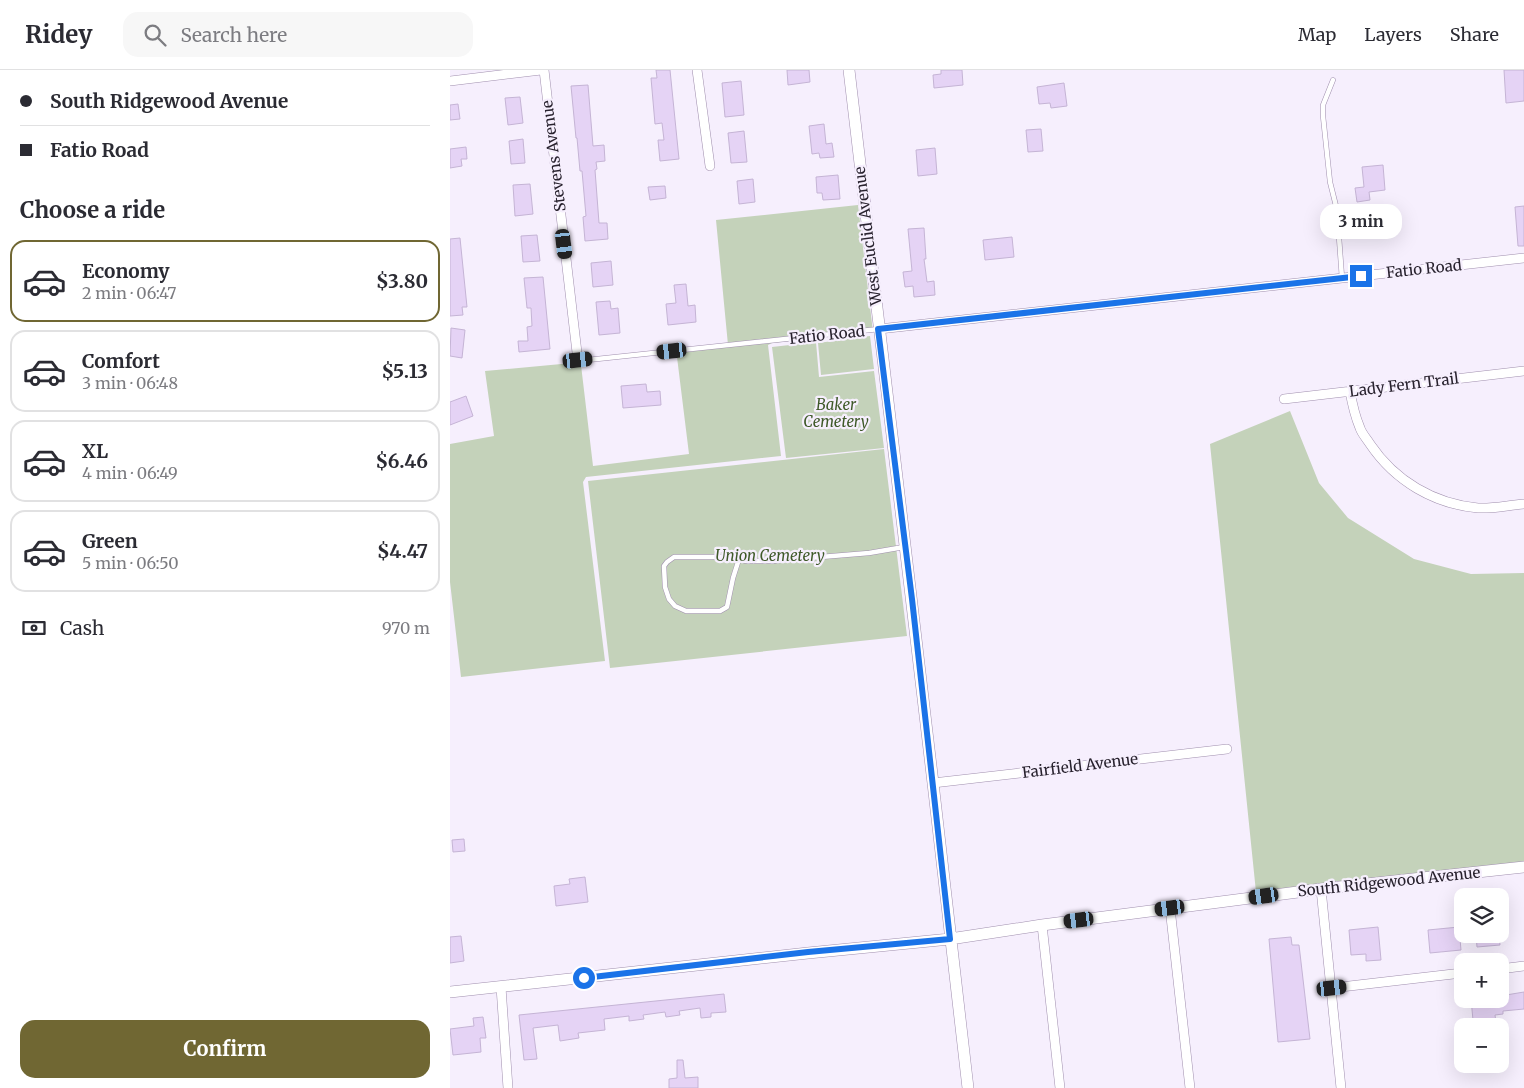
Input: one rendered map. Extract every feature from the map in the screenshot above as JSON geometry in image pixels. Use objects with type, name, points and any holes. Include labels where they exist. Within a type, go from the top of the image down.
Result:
[{"type":"street","points":[[450,81],[542,70]]},
{"type":"street","name":"Stevens Avenue","points":[[542,70],[578,360]]},
{"type":"street","points":[[697,70],[710,166]]},
{"type":"street","name":"West Euclid Avenue","points":[[849,70],[968,1088]]},
{"type":"street","name":"Fatio Road","points":[[878,329],[1524,258]]},
{"type":"street","name":"Lady Fern Trail","points":[[1284,399],[1524,370]]},
{"type":"street","points":[[1350,391],[1360,428],[1376,453],[1396,475],[1418,490],[1446,501],[1480,508],[1524,504]]},
{"type":"street","name":"Fairfield Avenue","points":[[933,784],[1228,750]]},
{"type":"street","name":"South Ridgewood Avenue","points":[[450,992],[808,952],[950,939],[1042,925],[1321,889],[1524,868]]},
{"type":"street","points":[[1321,889],[1341,1088]]},
{"type":"street","points":[[1170,908],[1190,1088]]},
{"type":"street","points":[[1042,925],[1060,1088]]},
{"type":"street","points":[[1509,968],[1524,966]]},
{"type":"street","points":[[1332,988],[1454,974]]},
{"type":"street","points":[[501,987],[508,1088]]},
{"type":"lane","points":[[1333,80],[1323,105],[1323,116],[1330,182],[1337,210],[1342,278]]},
{"type":"lane","name":"Fatio Road","points":[[578,360],[878,329]]},
{"type":"lane","points":[[739,560],[727,607],[720,611],[686,611],[676,606],[669,599],[665,587],[664,566],[674,558],[719,557],[772,561],[869,553],[906,547]]},
{"type":"green space","points":[[858,205],[873,332],[768,345],[781,456],[586,477],[583,482],[605,661],[461,677],[450,582],[450,444],[494,436],[485,371],[572,363],[573,366],[581,365],[593,466],[689,454],[676,349],[728,345],[716,220]]},
{"type":"green space","points":[[870,336],[874,369],[821,375],[818,343]]},
{"type":"green space","name":"Baker Cemetery","points":[[816,342],[819,377],[874,371],[884,448],[786,458],[772,347]]},
{"type":"green space","points":[[1290,411],[1319,483],[1348,518],[1414,559],[1471,574],[1524,573],[1524,862],[1256,892],[1210,444]]},
{"type":"green space","name":"Union Cemetery","points":[[884,449],[907,636],[610,668],[588,481]]},
{"type":"building","points":[[656,70],[670,70],[679,159],[660,161],[658,140],[664,140],[662,123],[655,124],[651,78],[657,78]]},
{"type":"building","points":[[787,70],[809,70],[810,82],[788,85]]},
{"type":"building","points":[[941,70],[962,70],[963,85],[934,88],[933,75],[941,74]]},
{"type":"building","points":[[1504,70],[1524,70],[1524,101],[1506,103]]},
{"type":"building","points":[[741,81],[744,115],[725,117],[722,83]]},
{"type":"building","points":[[1064,83],[1067,106],[1051,108],[1050,103],[1039,104],[1037,87]]},
{"type":"building","points":[[588,85],[593,146],[604,145],[605,161],[596,162],[597,169],[595,170],[599,223],[607,223],[608,239],[585,241],[583,217],[586,216],[582,171],[580,171],[571,86]]},
{"type":"building","points":[[520,97],[523,123],[508,125],[505,98]]},
{"type":"building","points":[[458,104],[460,119],[450,120],[450,105]]},
{"type":"building","points":[[824,124],[826,144],[832,143],[834,157],[820,158],[819,153],[812,154],[809,126]]},
{"type":"building","points":[[1041,129],[1043,151],[1028,152],[1026,130]]},
{"type":"building","points":[[744,131],[747,162],[731,163],[728,133]]},
{"type":"building","points":[[523,139],[525,163],[511,164],[509,141]]},
{"type":"building","points":[[466,147],[467,159],[461,159],[462,166],[450,168],[450,149]]},
{"type":"building","points":[[935,148],[937,174],[918,176],[916,150]]},
{"type":"building","points":[[1383,165],[1385,190],[1369,192],[1370,200],[1357,202],[1355,188],[1364,187],[1362,167]]},
{"type":"building","points":[[838,175],[840,199],[823,200],[822,193],[817,193],[816,177]]},
{"type":"building","points":[[753,179],[755,202],[739,204],[737,181]]},
{"type":"building","points":[[530,184],[533,214],[515,216],[513,185]]},
{"type":"building","points":[[665,186],[666,198],[650,200],[648,187]]},
{"type":"building","points":[[1524,206],[1524,246],[1518,246],[1515,207]]},
{"type":"building","points":[[924,228],[926,259],[924,259],[927,282],[934,281],[935,295],[914,297],[913,286],[905,287],[903,272],[912,271],[908,229]]},
{"type":"building","points":[[537,235],[540,261],[523,262],[521,236]]},
{"type":"building","points":[[1012,237],[1014,257],[985,260],[983,240]]},
{"type":"building","points":[[460,238],[467,307],[462,307],[463,315],[450,316],[450,239]]},
{"type":"building","points":[[611,261],[613,285],[593,287],[591,263]]},
{"type":"building","points":[[543,277],[550,349],[519,352],[518,341],[528,341],[527,327],[532,326],[531,308],[527,308],[524,278]]},
{"type":"building","points":[[686,284],[688,306],[695,305],[696,322],[668,325],[666,304],[676,303],[674,285]]},
{"type":"building","points":[[610,301],[611,309],[618,308],[620,333],[599,335],[596,302]]},
{"type":"building","points":[[451,328],[465,330],[462,358],[450,356]]},
{"type":"building","points":[[646,384],[647,392],[660,391],[661,405],[623,408],[621,386]]},
{"type":"building","points":[[466,396],[473,416],[450,425],[450,402]]},
{"type":"building","points":[[464,839],[465,851],[453,852],[452,840]]},
{"type":"building","points":[[585,877],[588,902],[556,906],[554,886],[570,884],[569,879]]},
{"type":"building","points":[[1378,927],[1381,960],[1366,961],[1366,954],[1351,955],[1349,930]]},
{"type":"building","points":[[1454,927],[1454,943],[1460,943],[1461,950],[1430,953],[1428,930]]},
{"type":"building","points":[[461,936],[464,961],[450,963],[450,937]]},
{"type":"building","points":[[1291,937],[1292,945],[1299,945],[1310,1039],[1278,1042],[1269,939]]},
{"type":"building","points":[[1477,943],[1500,943],[1500,945],[1477,947]]},
{"type":"building","points":[[1524,992],[1524,1009],[1503,1011],[1503,1014],[1495,1015],[1495,1018],[1473,1018],[1472,1008],[1509,1008],[1509,994]]},
{"type":"building","points":[[724,994],[726,1012],[711,1013],[711,1017],[701,1018],[700,1008],[679,1011],[680,1015],[666,1017],[665,1012],[643,1015],[644,1019],[629,1021],[629,1016],[604,1019],[605,1030],[578,1033],[579,1038],[560,1041],[558,1025],[533,1028],[537,1059],[524,1060],[519,1015]]},
{"type":"building","points":[[483,1017],[486,1038],[480,1038],[481,1052],[453,1055],[450,1029],[474,1026],[473,1018]]},
{"type":"building","points":[[677,1060],[683,1060],[685,1078],[698,1077],[698,1088],[669,1088],[669,1079],[677,1078]]},
{"type":"route","points":[[584,978],[808,952],[950,939],[912,599],[878,329],[1361,276]]}]
